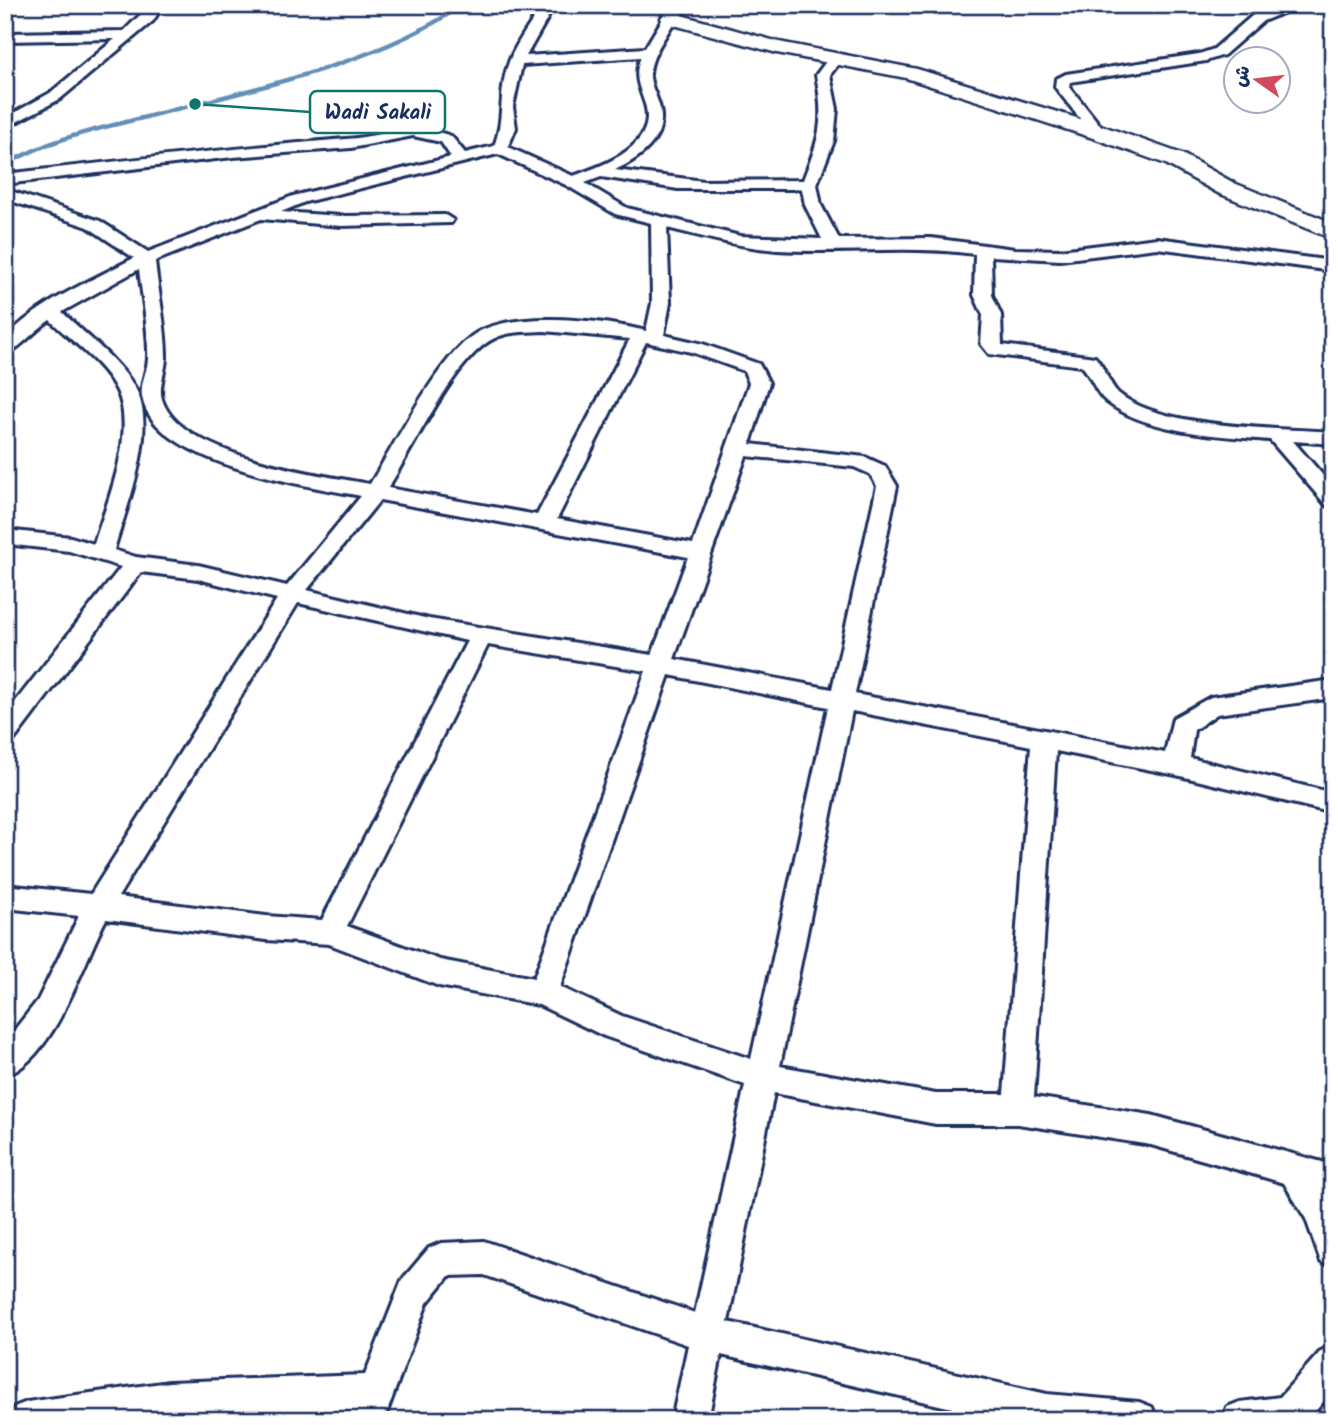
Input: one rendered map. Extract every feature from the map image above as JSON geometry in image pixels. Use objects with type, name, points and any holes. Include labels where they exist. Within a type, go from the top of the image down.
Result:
[{"type":"street","points":[[5,124],[55,96],[127,35],[157,5]]},
{"type":"street","points":[[500,149],[509,128],[506,107],[516,61],[549,5]]},
{"type":"street","points":[[1098,132],[1062,87],[1061,82],[1066,78],[1210,55],[1219,52],[1258,18],[1296,5]]},
{"type":"street","points":[[572,182],[621,163],[638,150],[654,124],[654,113],[643,76],[651,52],[675,12],[776,47],[910,73],[1098,132],[1174,159],[1226,188],[1333,232]]},
{"type":"street","points":[[5,37],[127,35]]},
{"type":"street","points":[[516,61],[651,52]]},
{"type":"street","points":[[833,244],[813,205],[809,184],[826,141],[830,109],[823,75],[836,58]]},
{"type":"street","points":[[5,179],[233,152],[351,142],[413,132],[433,134],[446,139],[461,159]]},
{"type":"street","points":[[5,350],[22,331],[51,311],[146,258],[256,214],[380,177],[500,149],[572,182],[621,211],[740,241],[779,245],[931,243],[1060,255],[1157,243],[1333,266]]},
{"type":"street","points":[[601,172],[634,180],[669,184],[751,187],[809,184]]},
{"type":"street","points":[[5,194],[94,224],[146,258],[158,357],[152,398],[162,417],[198,445],[230,460],[288,477],[699,552]]},
{"type":"street","points":[[256,214],[341,221],[445,220]]},
{"type":"street","points":[[543,525],[647,336],[661,303],[659,221]]},
{"type":"street","points":[[983,249],[983,295],[992,315],[990,344],[996,349],[1088,361],[1095,367],[1110,396],[1129,408],[1154,416],[1277,435],[1333,438]]},
{"type":"street","points":[[51,311],[126,390],[133,410],[134,436],[103,552]]},
{"type":"street","points":[[5,1062],[20,1050],[46,1012],[98,906],[293,593],[375,492],[439,388],[475,342],[486,334],[506,327],[529,326],[647,336],[736,359],[752,368],[759,383],[738,449],[543,993]]},
{"type":"street","points":[[133,410],[152,398]]},
{"type":"street","points":[[1277,435],[1333,500]]},
{"type":"street","points":[[690,1420],[710,1335],[760,1076],[887,486],[878,470],[858,461],[738,449]]},
{"type":"street","points":[[5,537],[34,538],[103,552],[135,564],[198,572],[429,627],[660,665],[839,702],[1176,765],[1333,803]]},
{"type":"street","points":[[5,733],[135,564]]},
{"type":"street","points":[[330,932],[481,636]]},
{"type":"street","points":[[1176,765],[1182,725],[1211,706],[1260,697],[1333,689]]},
{"type":"street","points":[[1018,1109],[1044,741]]},
{"type":"street","points":[[5,896],[266,928],[330,932],[439,973],[543,993],[615,1027],[760,1076],[936,1109],[1018,1109],[1151,1130],[1333,1181]]},
{"type":"street","points":[[1295,1171],[1326,1218],[1333,1250]]},
{"type":"street","points":[[27,1420],[169,1400],[371,1406],[414,1292],[441,1260],[484,1258],[710,1335],[970,1407],[1139,1420]]},
{"type":"street","points":[[1240,1420],[1289,1414],[1333,1363]]},
{"type":"waterway","points":[[5,165],[39,148],[74,136],[267,86],[351,60],[429,26],[462,5]]},
{"type":"place","name":"Wadi Sakali","points":[[195,104]]}]
